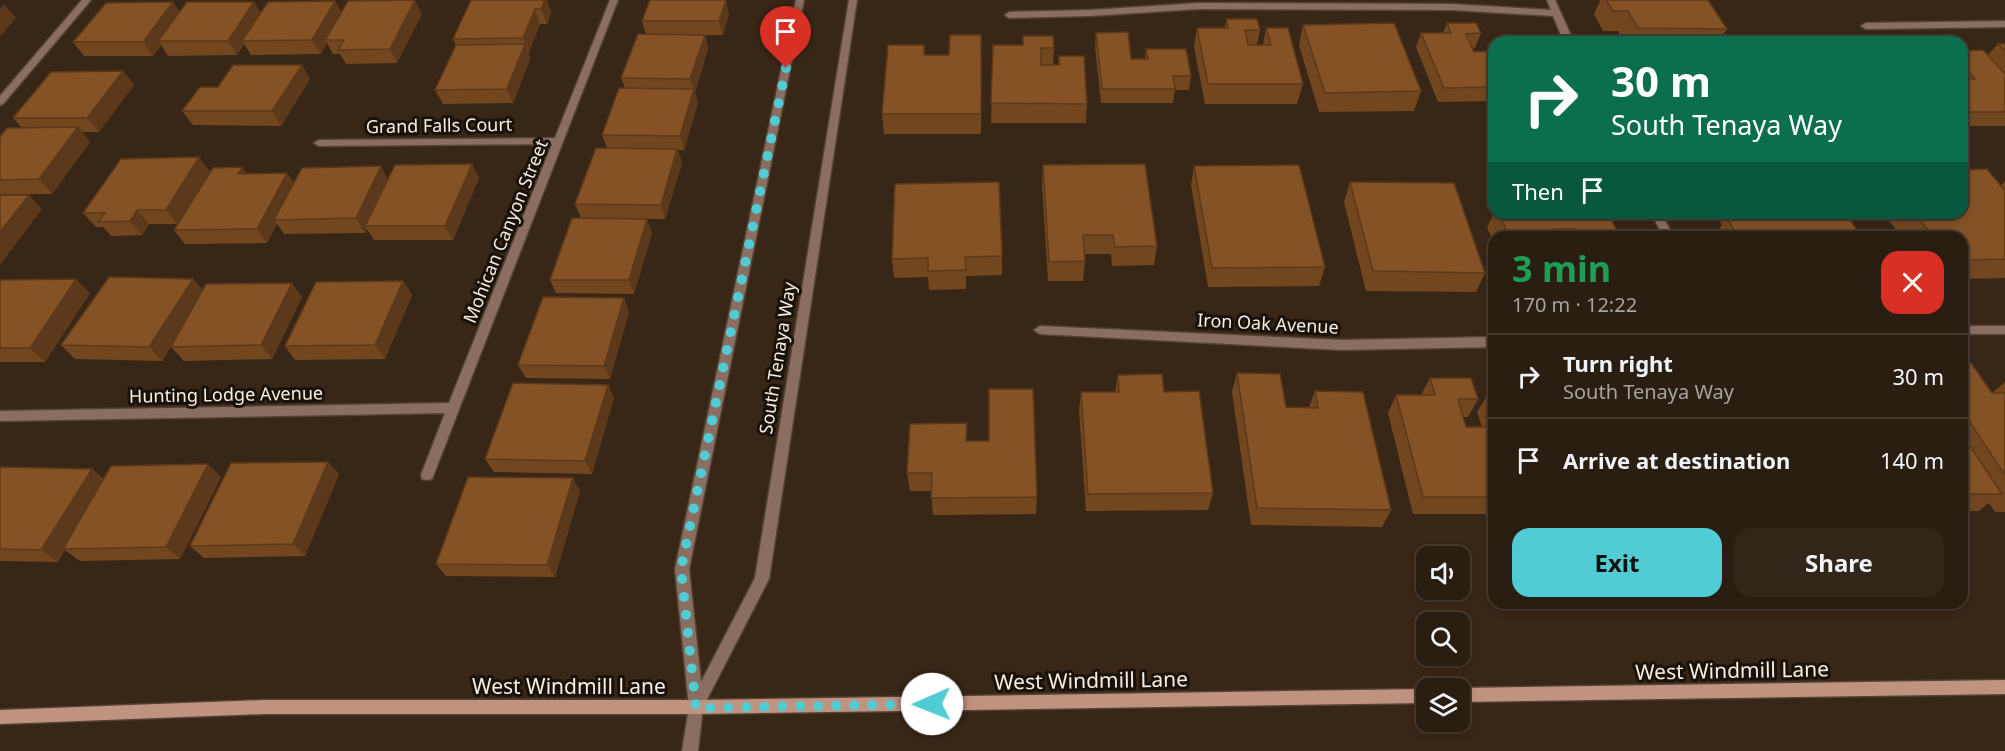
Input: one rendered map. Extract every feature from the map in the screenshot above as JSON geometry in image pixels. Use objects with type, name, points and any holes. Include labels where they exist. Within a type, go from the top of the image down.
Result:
[{"type":"main road","name":"West Windmill Lane","points":[[1470,695],[2005,687]]},
{"type":"main road","name":"West Windmill Lane","points":[[0,717],[265,708],[696,708],[1416,696]]},
{"type":"street","points":[[0,102],[87,0]]},
{"type":"street","name":"Mohican Canyon Street","points":[[427,475],[614,0]]},
{"type":"street","name":"South Tenaya Way","points":[[690,751],[696,708],[681,569],[800,0]]},
{"type":"street","name":"South Tenaya Way","points":[[696,708],[762,579],[853,0]]},
{"type":"street","points":[[1551,0],[1566,36]]},
{"type":"street","points":[[1010,15],[1200,6],[1452,7],[1556,13]]},
{"type":"street","points":[[1866,26],[2005,24]]},
{"type":"street","name":"Grand Falls Court","points":[[319,143],[559,141]]},
{"type":"street","name":"Iron Oak Avenue","points":[[1040,330],[1342,345],[1488,342]]},
{"type":"street","points":[[1968,330],[2005,330]]},
{"type":"street","name":"Hunting Lodge Avenue","points":[[0,416],[453,408]]},
{"type":"building","points":[[415,0],[390,49],[338,50],[344,40],[325,40],[348,1]]},
{"type":"building","points":[[471,0],[545,0],[541,9],[535,9],[523,38],[453,39]]},
{"type":"building","points":[[650,0],[726,0],[719,21],[642,21]]},
{"type":"building","points":[[1606,0],[1708,0],[1727,29],[1638,28],[1628,11],[1613,11]]},
{"type":"building","points":[[335,1],[312,40],[242,41],[268,2]]},
{"type":"building","points":[[173,2],[143,42],[73,42],[106,3]]},
{"type":"building","points":[[187,2],[254,2],[228,41],[158,41]]},
{"type":"building","points":[[1226,19],[1257,19],[1260,30],[1245,30],[1248,45],[1271,45],[1266,28],[1288,28],[1303,84],[1208,84],[1197,28],[1228,28]]},
{"type":"building","points":[[1394,23],[1421,91],[1325,93],[1303,25]]},
{"type":"building","points":[[1447,23],[1476,23],[1481,33],[1466,34],[1474,52],[1488,51],[1488,87],[1444,88],[1421,33],[1451,33]]},
{"type":"building","points":[[1128,32],[1131,59],[1148,59],[1146,49],[1186,49],[1191,76],[1173,76],[1175,89],[1102,89],[1096,33]]},
{"type":"building","points":[[638,34],[705,35],[690,79],[621,78]]},
{"type":"building","points":[[950,35],[981,35],[981,114],[882,114],[888,45],[924,45],[924,55],[949,55]]},
{"type":"building","points":[[1023,36],[1053,36],[1054,48],[1041,48],[1041,65],[1059,65],[1059,56],[1084,56],[1087,104],[991,103],[993,45],[1023,45]]},
{"type":"building","points":[[525,44],[507,89],[435,90],[456,45]]},
{"type":"building","points":[[1998,44],[2005,44],[2005,51]]},
{"type":"building","points":[[1983,50],[2005,74],[2005,112],[1968,112],[1968,79],[1975,79],[1968,71],[1968,51]]},
{"type":"building","points":[[233,65],[302,65],[272,111],[182,111],[200,87],[218,87]]},
{"type":"building","points":[[123,71],[87,118],[13,118],[51,72]]},
{"type":"building","points":[[619,88],[694,89],[680,136],[602,135]]},
{"type":"building","points":[[78,127],[39,179],[0,180],[0,137],[7,128]]},
{"type":"building","points":[[596,148],[677,149],[661,205],[575,204]]},
{"type":"building","points":[[199,157],[166,210],[137,210],[130,221],[98,222],[105,213],[83,213],[121,159]]},
{"type":"building","points":[[472,164],[445,226],[365,226],[395,165]]},
{"type":"building","points":[[1145,164],[1157,246],[1115,247],[1113,235],[1083,235],[1085,261],[1049,262],[1043,165]]},
{"type":"building","points":[[1299,165],[1325,267],[1212,268],[1194,166]]},
{"type":"building","points":[[381,166],[356,218],[274,220],[302,168]]},
{"type":"building","points":[[242,167],[238,174],[287,173],[257,229],[174,230],[213,168]]},
{"type":"building","points":[[1987,169],[2005,191],[2005,259],[1968,260],[1968,231],[1928,231],[1920,219],[1968,219],[1968,170]]},
{"type":"building","points":[[999,182],[1002,256],[965,257],[966,270],[928,271],[928,258],[892,259],[895,184]]},
{"type":"building","points":[[1350,182],[1454,183],[1485,273],[1373,271]]},
{"type":"building","points":[[0,195],[29,195],[0,232]]},
{"type":"building","points":[[572,218],[647,219],[629,280],[550,280]]},
{"type":"building","points":[[1502,219],[1611,219],[1617,231],[1555,229],[1556,231],[1506,231]]},
{"type":"building","points":[[1728,219],[1849,219],[1858,231],[1735,231]]},
{"type":"building","points":[[109,277],[193,279],[149,347],[61,345]]},
{"type":"building","points":[[76,279],[30,348],[0,348],[0,280]]},
{"type":"building","points":[[403,281],[375,345],[285,346],[316,282]]},
{"type":"building","points":[[292,283],[261,345],[171,347],[206,284]]},
{"type":"building","points":[[543,297],[624,298],[604,366],[518,365]]},
{"type":"building","points":[[1968,363],[1971,363],[1992,393],[2005,393],[2005,475],[1968,419]]},
{"type":"building","points":[[1237,373],[1280,374],[1286,407],[1318,408],[1315,391],[1363,392],[1391,510],[1257,508]]},
{"type":"building","points":[[1162,374],[1164,392],[1199,391],[1213,493],[1088,494],[1081,392],[1119,392],[1118,375]]},
{"type":"building","points":[[1430,378],[1471,378],[1478,399],[1458,399],[1466,427],[1488,427],[1488,497],[1423,497],[1396,395],[1435,395]]},
{"type":"building","points":[[513,383],[608,385],[585,461],[485,459]]},
{"type":"building","points":[[989,389],[1033,389],[1037,497],[931,498],[932,473],[907,473],[910,424],[967,423],[966,441],[989,441]]},
{"type":"building","points":[[1968,443],[2002,494],[1968,494]]},
{"type":"building","points":[[328,462],[293,544],[190,546],[231,463]]},
{"type":"building","points":[[208,464],[166,547],[63,549],[111,466]]},
{"type":"building","points":[[0,467],[92,469],[41,550],[0,549]]},
{"type":"building","points":[[468,477],[573,478],[547,565],[436,564]]},
{"type":"route","points":[[786,68],[681,569],[696,708],[932,704]]}]
